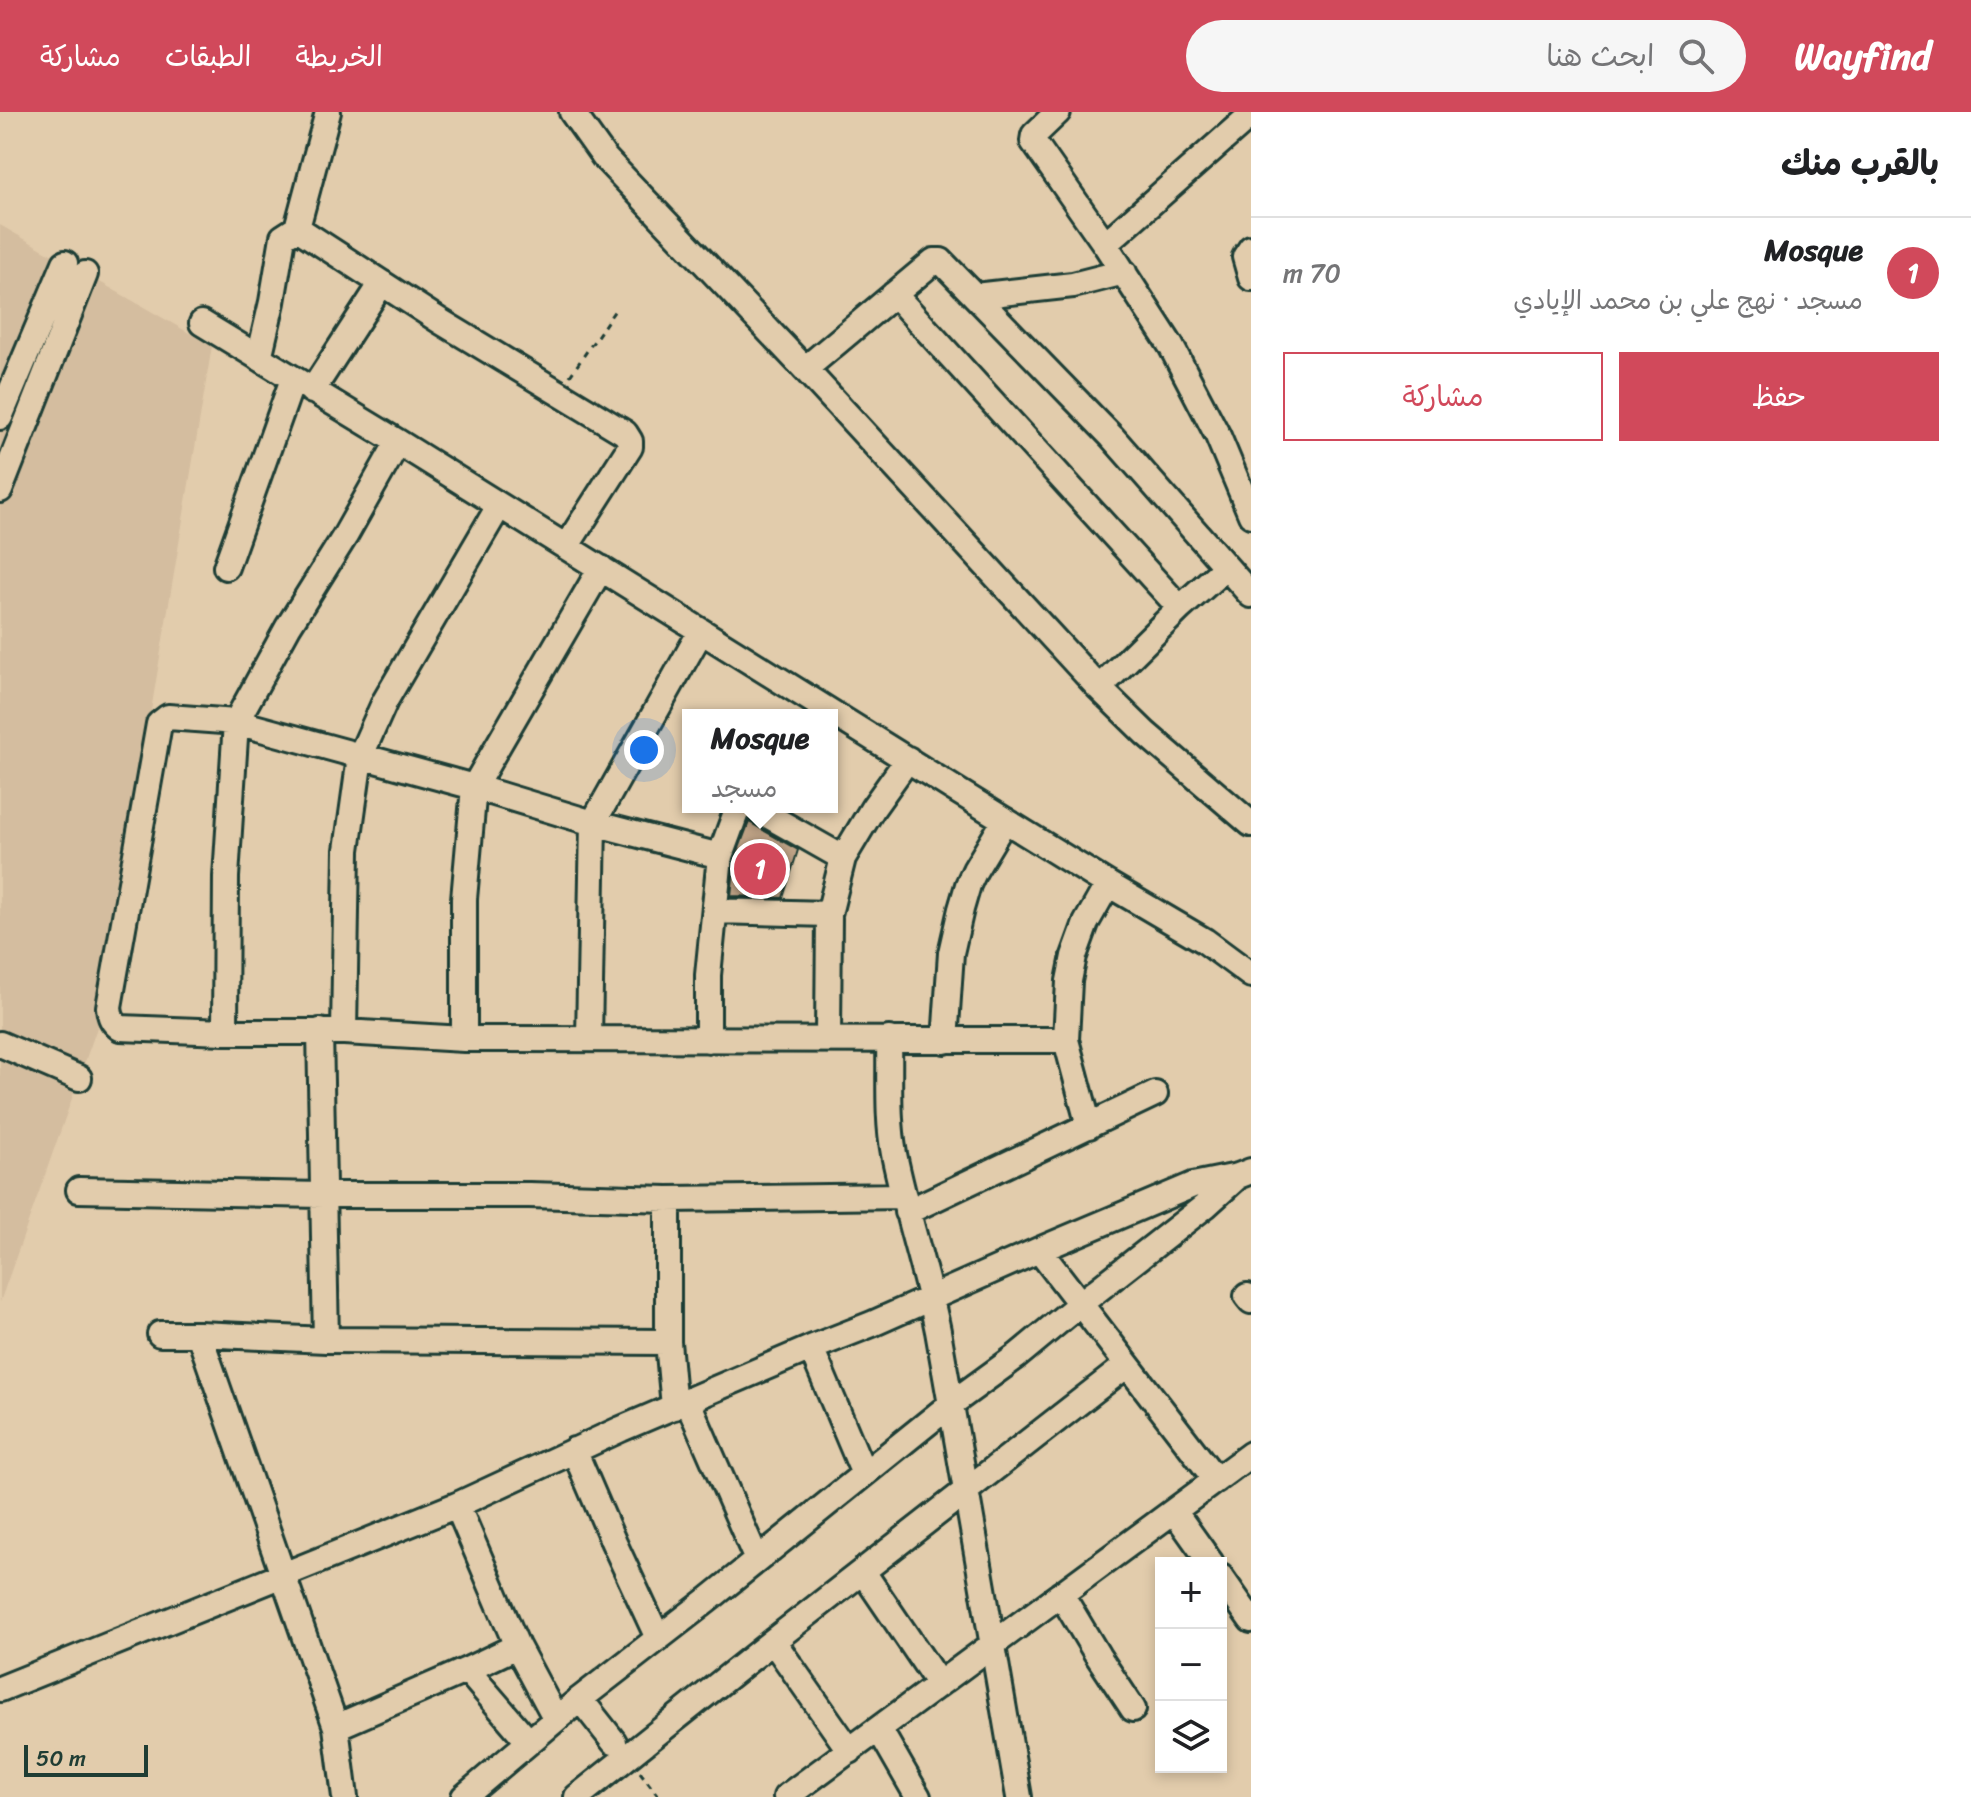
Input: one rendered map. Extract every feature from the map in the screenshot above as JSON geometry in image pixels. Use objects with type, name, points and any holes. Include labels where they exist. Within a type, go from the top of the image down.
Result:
[{"type":"street","points":[[259,358],[283,237],[297,228],[328,112]]},
{"type":"street","points":[[572,112],[604,157],[805,369],[1099,688],[1145,733],[1251,824]]},
{"type":"street","points":[[1058,112],[1034,135],[1033,141],[1124,272],[1178,359],[1218,436],[1251,515]]},
{"type":"street","points":[[1105,244],[1251,115]]},
{"type":"street","points":[[297,228],[558,394],[623,431],[630,441],[630,447],[566,547]]},
{"type":"street","points":[[1251,248],[1245,257],[1251,278]]},
{"type":"street","points":[[805,369],[894,294],[937,260],[941,261],[1112,437],[1251,595]]},
{"type":"street","points":[[0,417],[75,268],[0,490]]},
{"type":"street","points":[[975,296],[1073,285],[1124,272]]},
{"type":"street","points":[[226,567],[302,385],[382,283]]},
{"type":"street","points":[[894,294],[1180,608]]},
{"type":"street","points":[[202,323],[701,631],[797,705]]},
{"type":"street","points":[[225,1032],[226,877],[236,722],[288,627],[345,536],[398,442]]},
{"type":"street","points":[[344,1032],[347,850],[360,757],[385,701],[499,506]]},
{"type":"street","points":[[1099,688],[1226,567]]},
{"type":"street","points":[[464,1039],[464,899],[474,787],[601,568]]},
{"type":"street","points":[[589,1038],[593,823],[701,631]]},
{"type":"street","points":[[720,856],[236,722],[168,717],[159,724],[109,1007],[110,1017],[120,1028],[225,1032],[320,1031],[464,1039],[1066,1040]]},
{"type":"street","points":[[838,725],[908,759],[1205,941],[1251,975]]},
{"type":"street","points":[[828,1038],[829,914],[843,858],[908,759]]},
{"type":"street","points":[[708,1040],[708,975],[720,856],[736,813]]},
{"type":"street","points":[[764,813],[843,858]]},
{"type":"street","points":[[945,1041],[951,953],[961,909],[975,870],[1005,820]]},
{"type":"street","points":[[1089,1126],[1066,1040],[1069,981],[1086,923],[1108,884]]},
{"type":"street","points":[[715,911],[829,914]]},
{"type":"street","points":[[320,1031],[326,1340]]},
{"type":"street","points":[[889,1039],[894,1152],[931,1297],[1019,1797]]},
{"type":"street","points":[[0,1044],[79,1078]]},
{"type":"street","points":[[79,1190],[529,1195],[906,1204],[1089,1126],[1155,1094]]},
{"type":"street","points":[[0,1689],[457,1505],[574,1450],[1193,1185],[1245,1174]]},
{"type":"street","points":[[464,1797],[580,1699],[1245,1174]]},
{"type":"street","points":[[668,1199],[668,1342],[681,1404],[757,1560]]},
{"type":"street","points":[[1039,1250],[1216,1480]]},
{"type":"street","points":[[160,1334],[326,1340],[668,1342]]},
{"type":"street","points":[[199,1334],[336,1727],[345,1797]]},
{"type":"street","points":[[811,1348],[864,1474]]},
{"type":"street","points":[[577,1797],[621,1749],[773,1641],[1127,1365]]},
{"type":"street","points":[[574,1450],[658,1638]]},
{"type":"street","points":[[786,1797],[1251,1454]]},
{"type":"street","points":[[457,1505],[517,1646],[556,1719]]},
{"type":"street","points":[[1174,1511],[1207,1557]]},
{"type":"street","points":[[863,1572],[939,1684]]},
{"type":"street","points":[[1227,1586],[1251,1620]]},
{"type":"street","points":[[1061,1594],[1133,1709]]},
{"type":"street","points":[[773,1641],[850,1751]]},
{"type":"street","points":[[336,1727],[517,1646]]},
{"type":"street","points":[[467,1670],[528,1741]]},
{"type":"street","points":[[580,1699],[621,1749]]},
{"type":"street","points":[[879,1729],[918,1797]]},
{"type":"path","points":[[558,394],[615,310]]},
{"type":"path","points":[[621,1749],[659,1797]]},
{"type":"shaded area","points":[[0,225],[212,346],[99,1022],[0,1302]]},
{"type":"building","points":[[749,822],[798,850],[783,898],[731,896],[735,859]]},
{"type":"place","name":"Mosque","points":[[760,869]]}]
